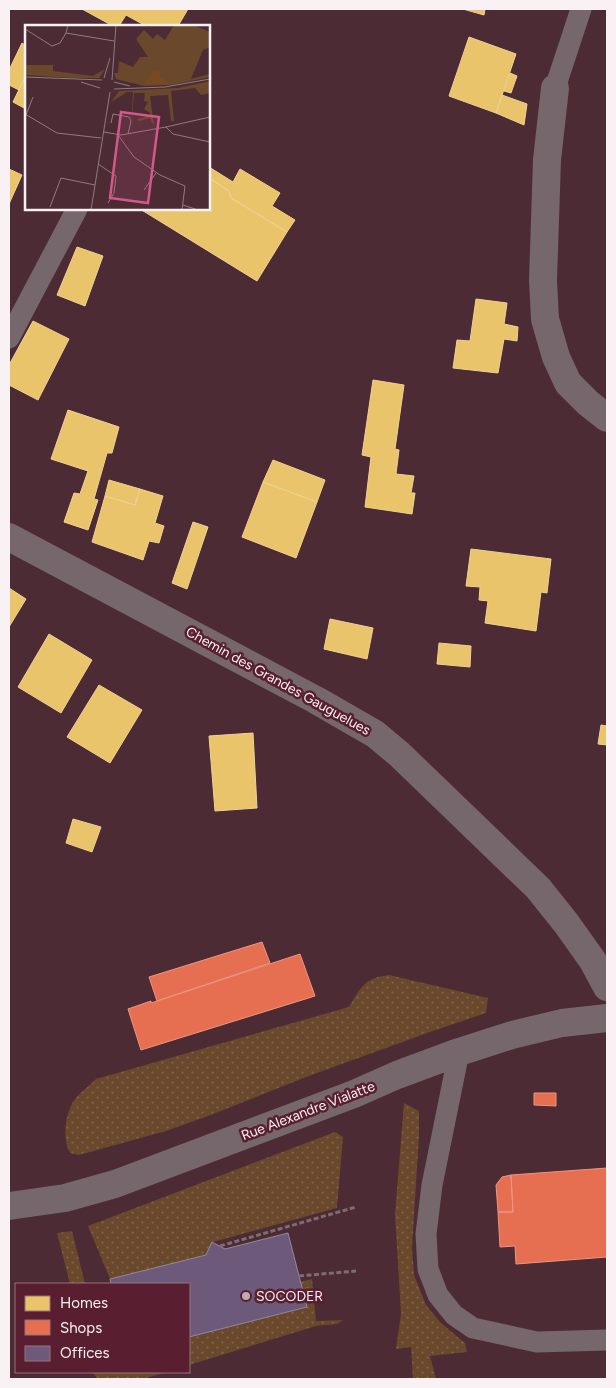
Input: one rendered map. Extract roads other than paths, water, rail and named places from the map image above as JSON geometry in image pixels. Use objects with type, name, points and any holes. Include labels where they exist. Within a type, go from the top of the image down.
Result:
[{"type":"street","points":[[555,88],[546,160],[543,280],[545,319],[556,357],[568,383],[588,403],[607,418]]},
{"type":"street","name":"Chemin des Grandes Gauguelues","points":[[9,537],[316,700],[375,734],[399,754],[538,888],[593,961],[607,987]]},
{"type":"street","name":"Rue Alexandre Vialatte","points":[[9,1206],[65,1198],[115,1184],[354,1094],[397,1075],[512,1035],[562,1023],[607,1018]]},
{"type":"lane","points":[[555,88],[581,9]]},
{"type":"lane","points":[[9,338],[76,210]]},
{"type":"lane","points":[[459,1052],[432,1185],[426,1234],[428,1269],[438,1294],[454,1315],[473,1328],[537,1342],[607,1340]]},
{"type":"place","name":"SOCODER","points":[[246,1296]]}]
